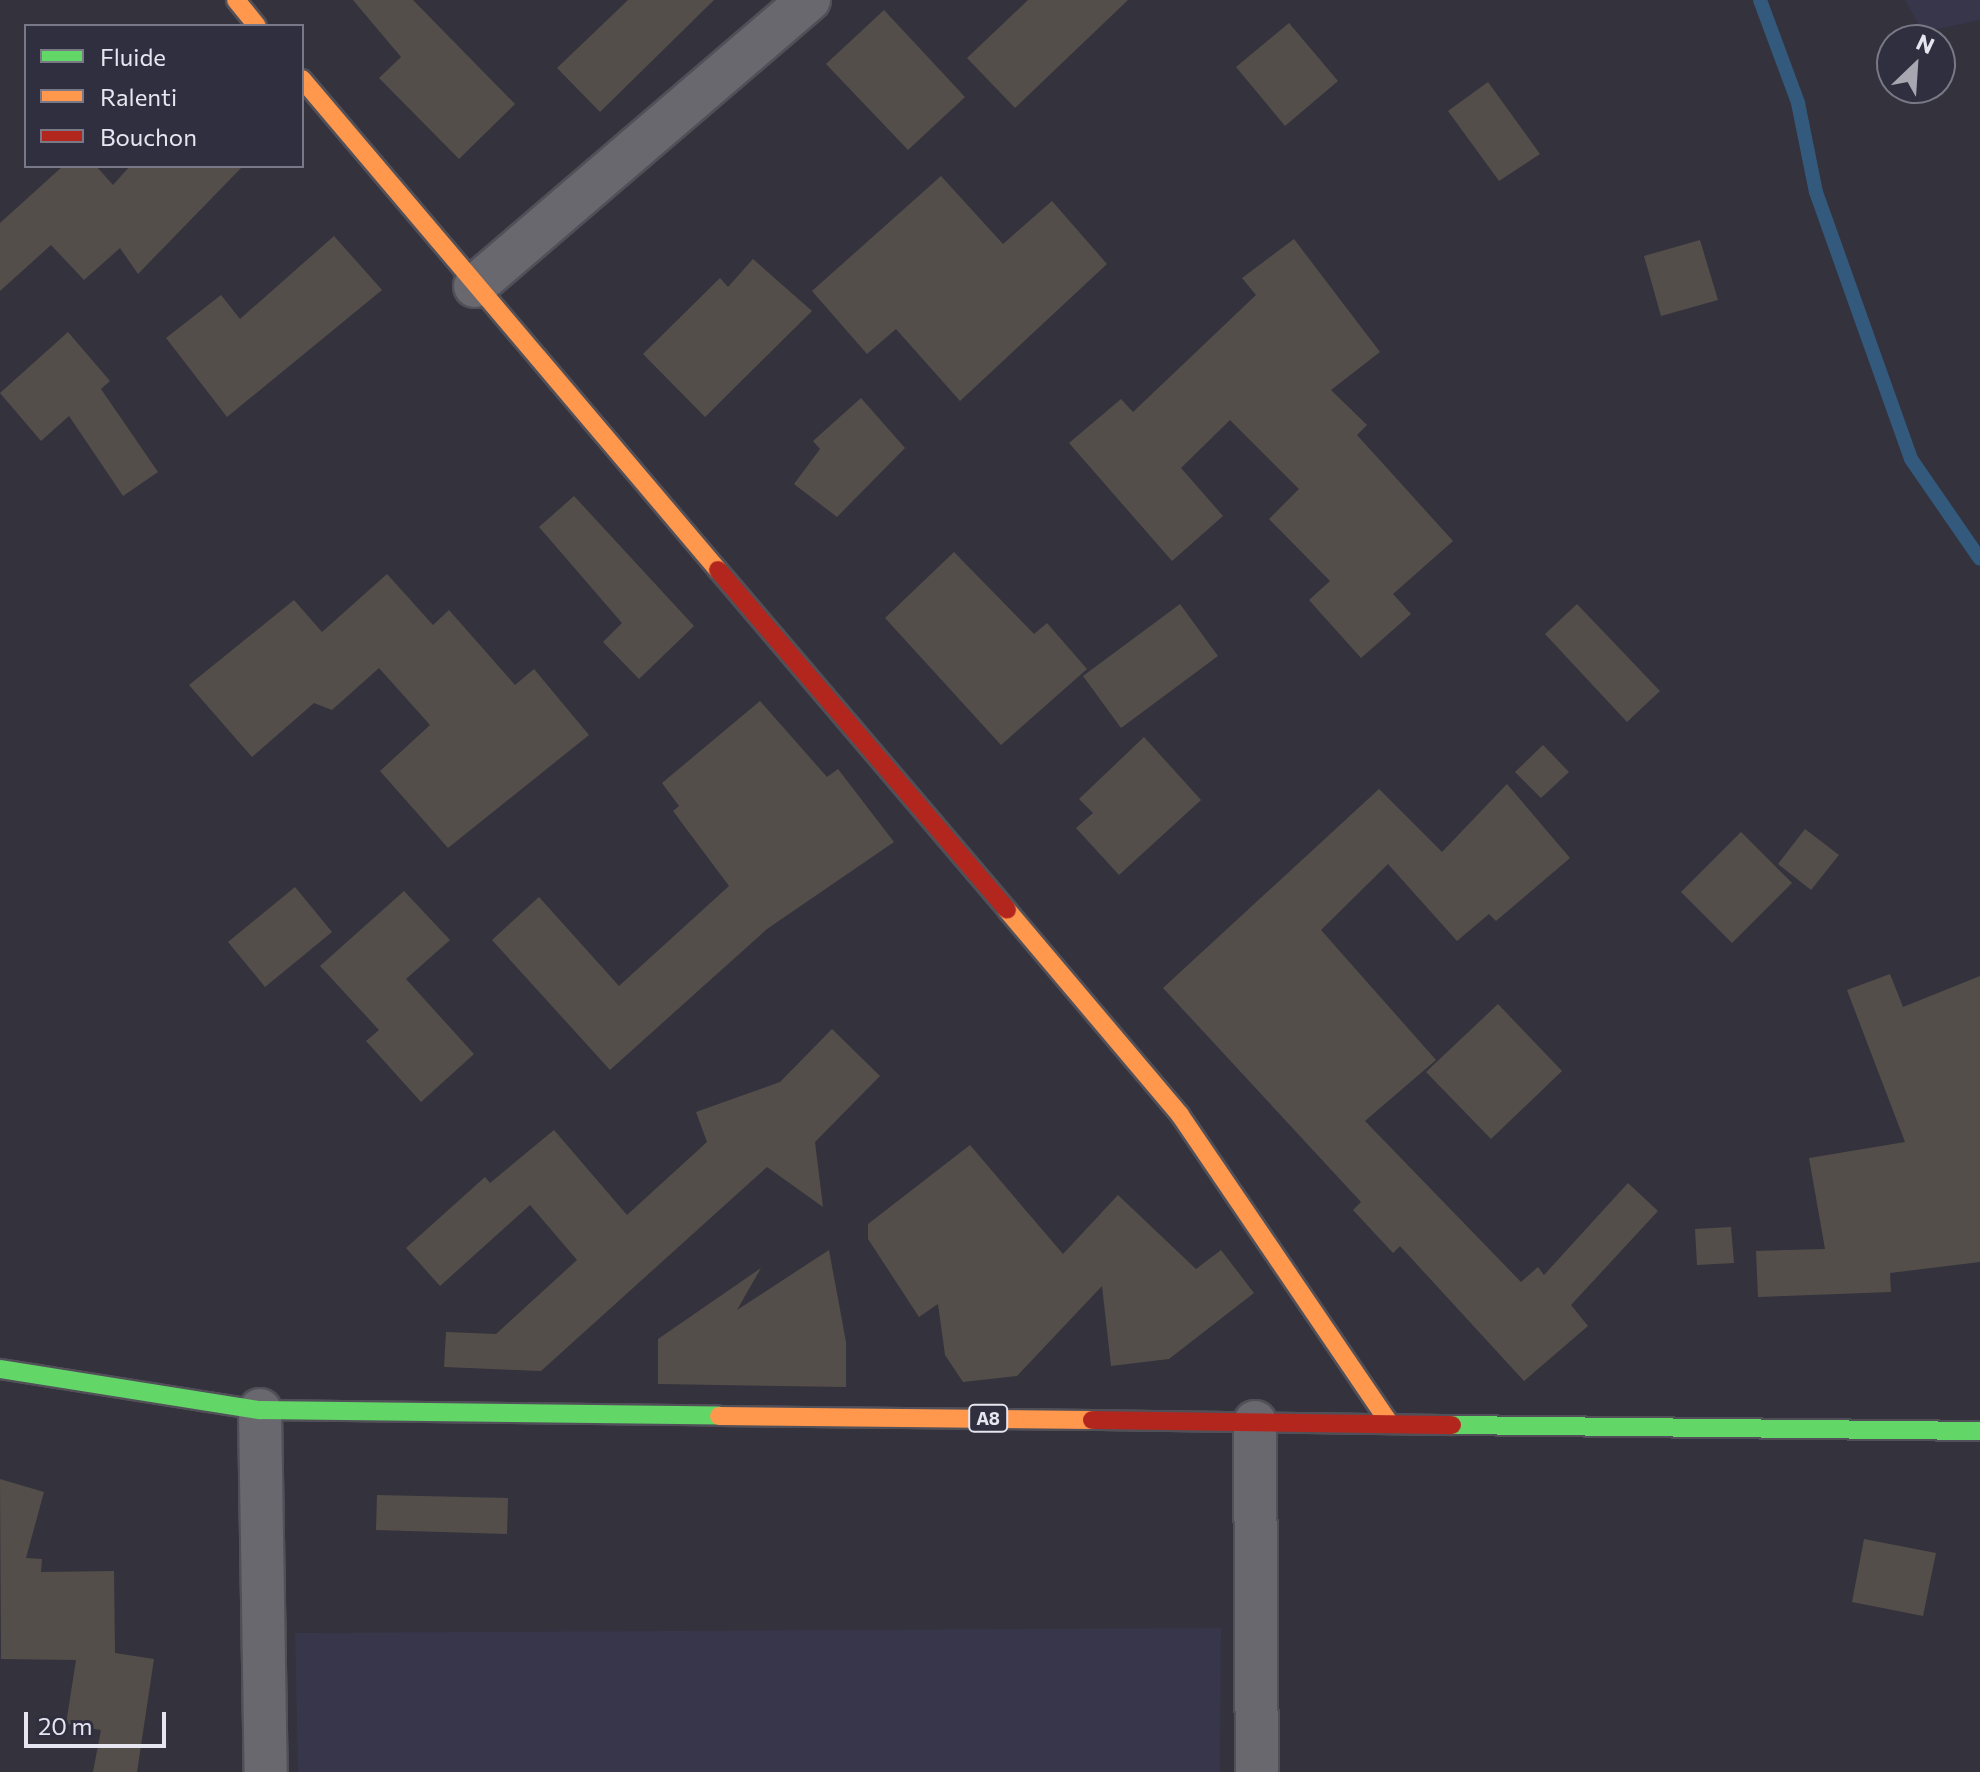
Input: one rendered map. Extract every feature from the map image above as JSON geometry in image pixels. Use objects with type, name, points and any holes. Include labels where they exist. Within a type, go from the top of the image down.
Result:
[{"type":"main road","points":[[236,0],[255,24]]},
{"type":"main road","points":[[304,81],[1180,1115],[1389,1423]]},
{"type":"main road","name":"A8","points":[[0,1369],[260,1410],[1980,1431]]},
{"type":"street","points":[[475,286],[809,0]]},
{"type":"street","points":[[260,1410],[266,1772]]},
{"type":"street","points":[[1255,1422],[1257,1772]]},
{"type":"shaded area","points":[[1905,0],[1980,0],[1980,20],[1956,25],[1918,24]]},
{"type":"shaded area","points":[[1221,1628],[1220,1772],[298,1772],[295,1633]]},
{"type":"building","points":[[353,0],[413,0],[515,104],[459,159],[379,78],[401,57]]},
{"type":"building","points":[[628,0],[714,0],[600,112],[557,68]]},
{"type":"building","points":[[1028,0],[1128,0],[1015,108],[967,58]]},
{"type":"building","points":[[884,10],[965,97],[908,150],[826,64]]},
{"type":"building","points":[[1289,23],[1338,81],[1285,126],[1236,67]]},
{"type":"building","points":[[1488,82],[1540,154],[1499,181],[1448,111]]},
{"type":"building","points":[[61,168],[98,168],[113,185],[128,168],[241,168],[138,274],[120,248],[84,280],[51,245],[0,291],[0,223]]},
{"type":"building","points":[[941,176],[1003,244],[1052,201],[1107,264],[960,401],[896,329],[867,354],[812,291]]},
{"type":"building","points":[[334,236],[382,290],[227,417],[166,338],[221,295],[240,319]]},
{"type":"building","points":[[1294,239],[1380,352],[1331,390],[1367,425],[1357,435],[1453,541],[1393,594],[1411,614],[1361,658],[1309,600],[1330,581],[1269,519],[1299,489],[1230,420],[1181,468],[1223,516],[1172,561],[1069,443],[1121,399],[1133,412],[1256,295],[1242,278]]},
{"type":"building","points":[[1700,240],[1718,300],[1661,316],[1644,256]]},
{"type":"building","points":[[753,259],[812,311],[705,417],[643,354],[720,278],[728,287]]},
{"type":"building","points":[[68,332],[110,381],[101,389],[158,472],[123,496],[69,416],[41,441],[0,393]]},
{"type":"building","points":[[861,398],[905,448],[837,517],[794,484],[820,449],[813,441]]},
{"type":"building","points":[[574,496],[694,626],[639,679],[603,642],[622,623],[539,527]]},
{"type":"building","points":[[954,552],[1034,634],[1047,623],[1087,669],[1001,745],[885,618]]},
{"type":"building","points":[[387,574],[433,625],[449,610],[515,685],[534,669],[589,735],[448,848],[380,771],[430,725],[379,668],[332,710],[314,703],[252,757],[189,685],[294,600],[322,632]]},
{"type":"building","points":[[1180,604],[1218,656],[1121,728],[1083,676]]},
{"type":"building","points":[[1577,604],[1660,691],[1627,722],[1545,634]]},
{"type":"building","points":[[760,701],[827,777],[838,769],[894,842],[767,929],[610,1070],[492,940],[539,897],[619,986],[729,886],[673,811],[679,806],[662,783]]},
{"type":"building","points":[[1144,737],[1201,800],[1119,875],[1076,828],[1093,813],[1079,799]]},
{"type":"building","points":[[1543,745],[1569,772],[1541,798],[1515,772]]},
{"type":"building","points":[[1507,784],[1570,858],[1496,921],[1489,914],[1457,941],[1388,864],[1321,930],[1436,1060],[1365,1121],[1521,1282],[1538,1267],[1544,1275],[1628,1183],[1658,1211],[1571,1305],[1588,1326],[1524,1381],[1400,1246],[1393,1253],[1353,1210],[1361,1202],[1163,988],[1379,789],[1442,852]]},
{"type":"building","points":[[1805,829],[1839,855],[1811,890],[1778,864]]},
{"type":"building","points":[[1741,832],[1792,883],[1732,943],[1681,892]]},
{"type":"building","points":[[295,887],[332,932],[265,987],[228,942]]},
{"type":"building","points":[[404,891],[450,940],[406,979],[474,1054],[421,1102],[366,1041],[379,1030],[320,966]]},
{"type":"building","points":[[1890,974],[1903,1007],[1980,976],[1980,1262],[1890,1273],[1891,1292],[1758,1297],[1756,1251],[1825,1249],[1809,1158],[1905,1142],[1847,990]]},
{"type":"building","points":[[1498,1004],[1562,1071],[1491,1139],[1426,1072]]},
{"type":"building","points":[[832,1029],[880,1076],[815,1142],[823,1207],[767,1167],[541,1371],[444,1367],[446,1332],[496,1334],[577,1260],[530,1205],[440,1286],[406,1248],[485,1177],[490,1183],[554,1130],[627,1215],[707,1142],[696,1112],[780,1082]]},
{"type":"building","points":[[970,1145],[1063,1254],[1118,1195],[1196,1269],[1221,1250],[1254,1293],[1169,1359],[1111,1366],[1102,1286],[1017,1376],[963,1382],[945,1355],[938,1304],[919,1317],[868,1239],[868,1224]]},
{"type":"building","points":[[1731,1227],[1734,1263],[1697,1265],[1695,1229]]},
{"type":"building","points":[[829,1250],[846,1342],[846,1387],[658,1384],[658,1339],[761,1268],[737,1310]]},
{"type":"building","points":[[0,1479],[44,1492],[26,1558],[42,1559],[41,1572],[114,1571],[115,1653],[154,1659],[137,1772],[93,1772],[101,1730],[66,1724],[76,1660],[1,1659]]},
{"type":"building","points":[[377,1495],[508,1498],[507,1534],[376,1530]]},
{"type":"building","points":[[1864,1539],[1936,1553],[1923,1616],[1852,1602]]},
{"type":"waterway","points":[[1760,0],[1798,103],[1816,192],[1911,459],[1980,559]]},
{"type":"traffic: fast","points":[[0,1369],[260,1410],[719,1416]]},
{"type":"traffic: fast","points":[[1452,1425],[1980,1431]]},
{"type":"traffic: slow","points":[[236,0],[255,24]]},
{"type":"traffic: slow","points":[[304,81],[718,570]]},
{"type":"traffic: slow","points":[[1007,910],[1180,1115],[1389,1423]]},
{"type":"traffic: slow","points":[[719,1416],[1092,1420]]},
{"type":"traffic: jam","points":[[718,570],[1007,910]]},
{"type":"traffic: jam","points":[[1092,1420],[1452,1425]]}]
